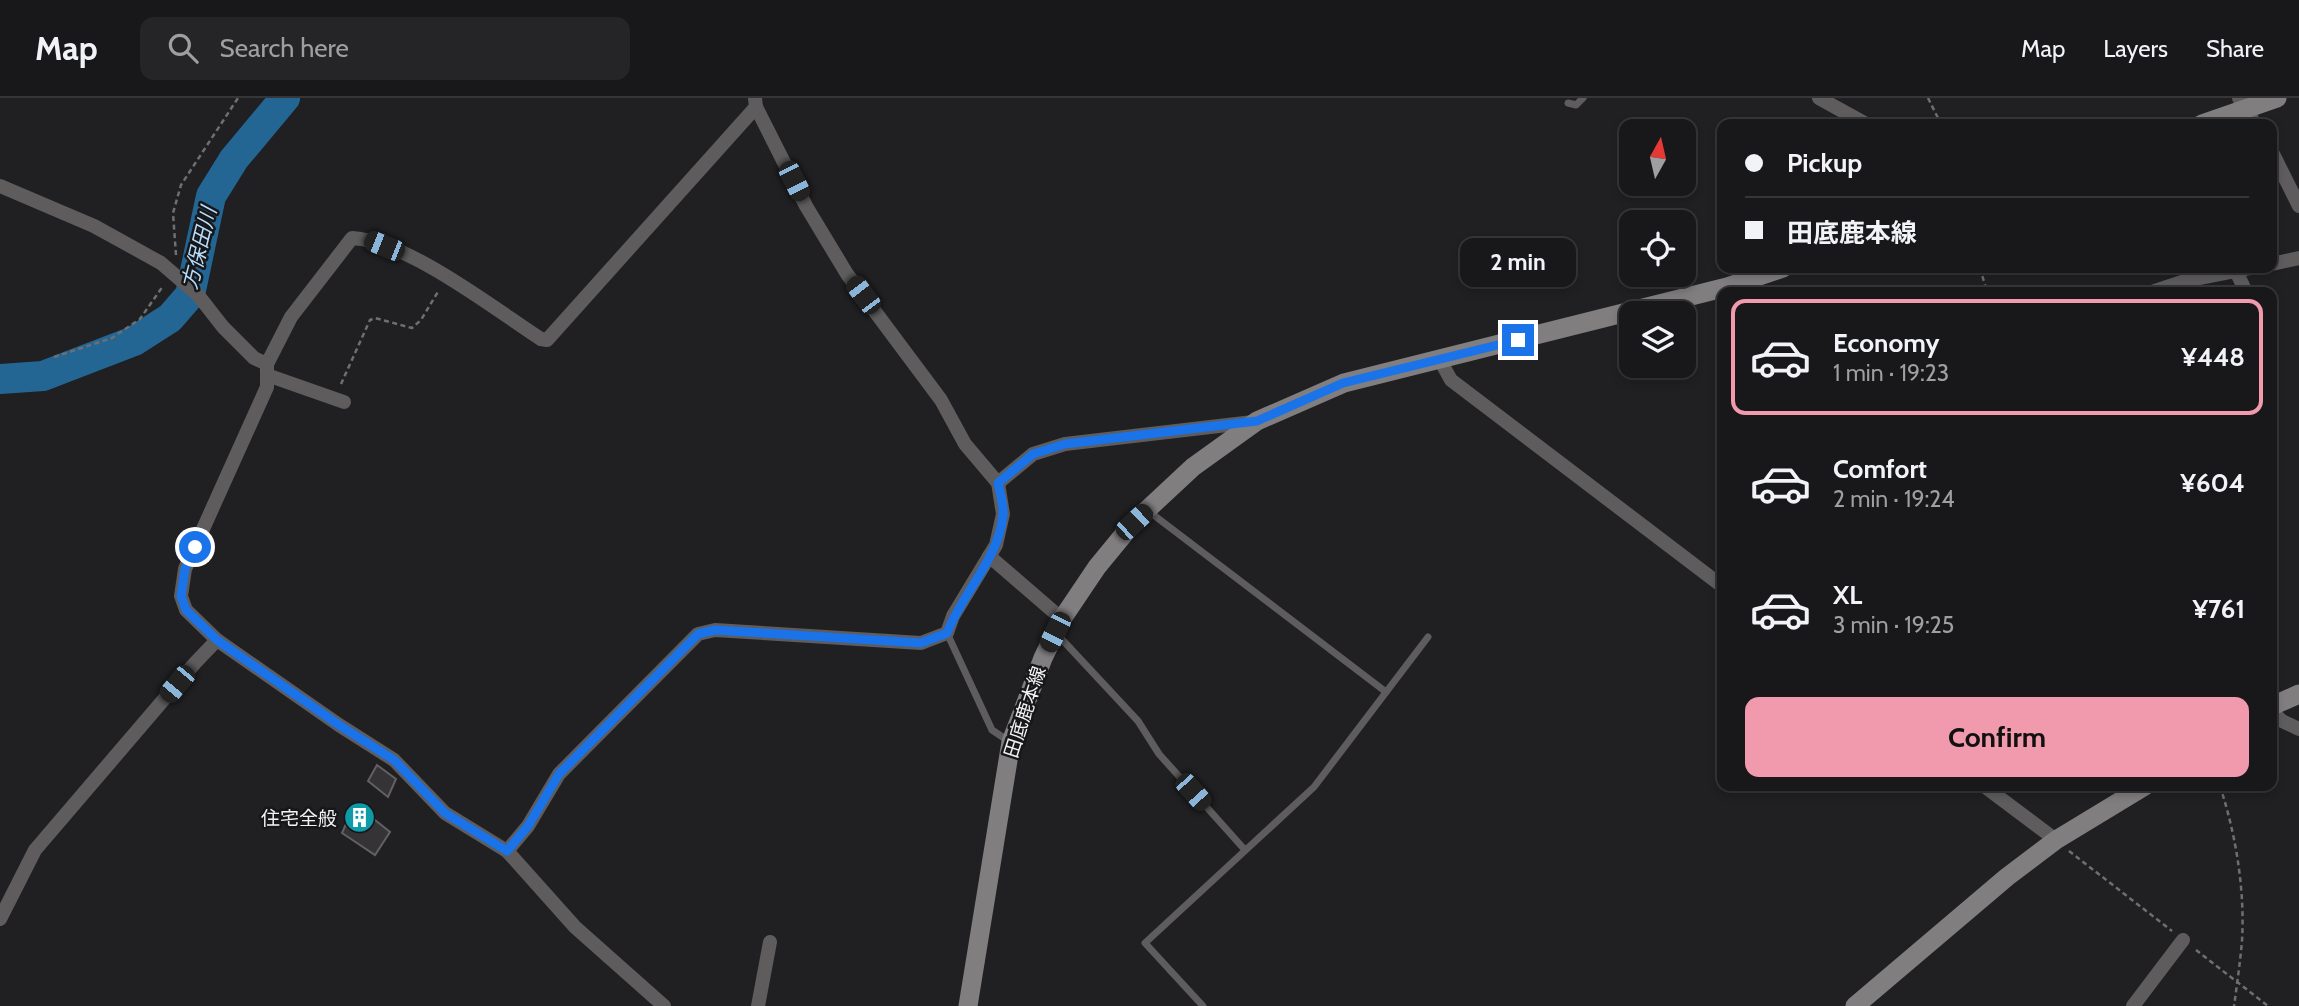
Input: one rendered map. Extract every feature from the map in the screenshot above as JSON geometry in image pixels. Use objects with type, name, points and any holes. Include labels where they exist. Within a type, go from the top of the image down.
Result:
[{"type":"main road","points":[[2218,119],[2277,98]]},
{"type":"main road","name":"田底鹿本線","points":[[1727,287],[1768,273]]},
{"type":"main road","name":"田底鹿本線","points":[[968,1006],[1010,742],[1043,658],[1059,626],[1097,567],[1146,510],[1193,467],[1257,421],[1343,383],[1717,290]]},
{"type":"main road","points":[[2277,704],[2299,694]]},
{"type":"main road","points":[[1855,1006],[2007,877],[2056,840],[2137,791]]},
{"type":"street","points":[[1822,99],[1857,119]]},
{"type":"street","points":[[507,851],[528,826],[559,774],[698,634],[715,630],[921,643],[947,633],[953,616],[996,545],[1003,514],[998,483],[965,444],[941,400],[847,274],[806,206],[755,102],[547,340],[541,339],[401,252],[368,239],[352,238],[291,317],[267,370],[267,387],[185,569],[181,586],[186,610],[217,640],[394,760],[445,813],[507,851],[575,927],[664,1006]]},
{"type":"street","points":[[2277,162],[2299,206]]},
{"type":"street","points":[[0,186],[94,226],[161,262],[198,295],[223,327],[267,370],[339,400]]},
{"type":"street","points":[[2277,263],[2299,258]]},
{"type":"street","points":[[2167,287],[2226,273]]},
{"type":"street","points":[[1440,360],[1451,380],[1717,582]]},
{"type":"street","points":[[998,483],[1033,454],[1065,444],[1257,421]]},
{"type":"street","points":[[989,556],[1059,626]]},
{"type":"street","points":[[0,919],[35,850],[217,640]]},
{"type":"street","points":[[2277,716],[2299,729]]},
{"type":"street","points":[[1991,791],[2056,840]]},
{"type":"street","points":[[2133,1006],[2183,940]]},
{"type":"street","points":[[758,1006],[770,942]]},
{"type":"lane","points":[[1568,103],[1576,106],[1583,98]]},
{"type":"lane","points":[[1146,510],[1386,692]]},
{"type":"lane","points":[[1059,626],[1138,721],[1159,754],[1245,850]]},
{"type":"lane","points":[[947,633],[992,730],[1010,742]]},
{"type":"lane","points":[[1203,1006],[1145,943],[1314,787],[1427,637]]},
{"type":"path","points":[[1928,98],[1938,119]]},
{"type":"path","points":[[339,400],[370,320],[375,318],[412,328],[421,320],[448,279]]},
{"type":"path","points":[[2221,791],[2236,847],[2240,891],[2242,939],[2234,1006]]},
{"type":"path","points":[[2056,840],[2268,1006]]},
{"type":"building","points":[[377,765],[396,779],[388,797],[368,781]]},
{"type":"building","name":"住宅全般","points":[[355,804],[390,832],[375,855],[342,833]]},
{"type":"waterway","name":"方保田川","points":[[0,379],[43,376],[134,341],[170,318],[190,295],[211,196],[234,159],[285,98]]},
{"type":"place","name":"住宅全般","points":[[360,818]]},
{"type":"route","points":[[195,547],[181,586],[186,610],[217,640],[394,760],[445,813],[507,851],[528,826],[559,774],[698,634],[715,630],[740,631],[921,643],[947,633],[953,616],[996,545],[1003,514],[998,483],[1033,454],[1065,444],[1257,421],[1343,383],[1518,340]]}]
